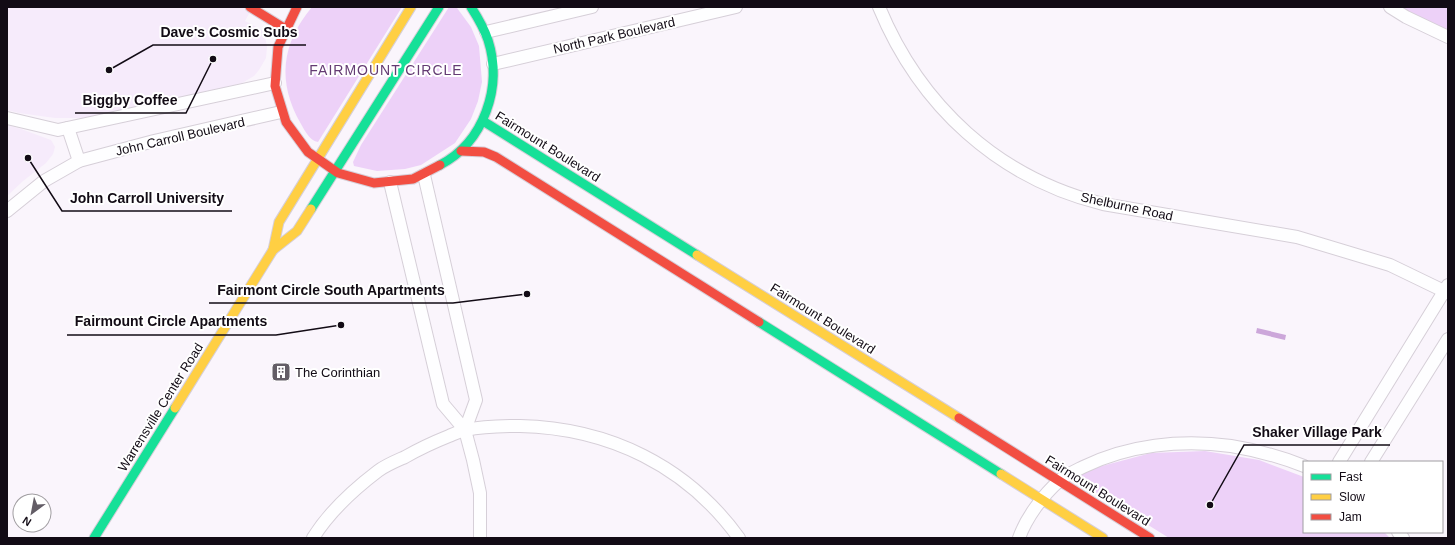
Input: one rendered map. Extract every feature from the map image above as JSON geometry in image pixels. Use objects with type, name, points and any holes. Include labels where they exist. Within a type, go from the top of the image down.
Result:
[{"type":"main road","points":[[250,7],[284,28]]},
{"type":"main road","points":[[297,7],[284,28],[276,56],[275,83],[281,112],[297,140],[318,160],[336,171],[358,180],[376,182],[409,180],[424,175],[442,166],[461,151],[471,139],[482,121],[491,97],[493,64],[486,32],[471,7]]},
{"type":"main road","name":"Warrensville Center Road","points":[[94,538],[273,250],[279,222],[411,7]]},
{"type":"main road","name":"Warrensville Center Road","points":[[273,250],[297,231],[439,7]]},
{"type":"main road","name":"Fairmount Boulevard","points":[[482,121],[1150,538]]},
{"type":"main road","points":[[461,151],[484,152],[496,157],[1103,538]]},
{"type":"street","points":[[486,32],[592,7]]},
{"type":"street","name":"North Park Boulevard","points":[[493,64],[736,7]]},
{"type":"street","name":"Shelburne Road","points":[[878,7],[891,34],[911,68],[944,111],[969,135],[1024,174],[1073,195],[1103,204],[1297,237],[1390,265],[1447,289]]},
{"type":"street","points":[[1390,7],[1406,17],[1448,37]]},
{"type":"street","points":[[7,118],[53,129],[68,128],[275,83]]},
{"type":"street","name":"John Carroll Boulevard","points":[[7,211],[44,181],[79,161],[147,143],[281,112]]},
{"type":"street","points":[[68,128],[79,161]]},
{"type":"street","points":[[424,175],[476,400],[465,430]]},
{"type":"street","points":[[390,182],[443,404],[465,430],[473,460],[480,493],[480,538]]},
{"type":"street","points":[[1339,461],[1447,289]]},
{"type":"street","points":[[1372,461],[1448,339]]},
{"type":"street","points":[[313,538],[343,500],[379,470],[430,444],[465,430],[503,426],[548,428],[577,432],[624,446],[658,464],[691,487],[719,514],[739,538]]},
{"type":"street","points":[[1019,538],[1026,522],[1042,500],[1059,481],[1084,467],[1113,455],[1143,448],[1190,443],[1232,446],[1279,457],[1303,466]]},
{"type":"shaded area","points":[[7,7],[242,7],[250,12],[245,21],[264,31],[267,47],[266,58],[254,76],[242,83],[218,89],[83,118],[55,118],[19,113],[7,110]]},
{"type":"shaded area","points":[[312,7],[402,7],[318,142],[310,138],[306,133],[293,108],[288,93],[286,78],[286,64],[294,35]]},
{"type":"shaded area","points":[[449,7],[457,8],[471,27],[479,46],[482,82],[478,101],[471,119],[455,143],[421,165],[405,169],[377,171],[354,166],[353,162],[361,145]]},
{"type":"shaded area","points":[[1390,7],[1448,7],[1448,37]]},
{"type":"shaded area","points":[[7,125],[51,140],[55,147],[53,154],[46,163],[7,196]]},
{"type":"shaded area","points":[[1257,328],[1286,335],[1285,340],[1256,333]]},
{"type":"shaded area","points":[[1205,451],[1259,460],[1303,477],[1303,533],[1385,533],[1390,538],[1169,538],[1068,475],[1151,453]]},
{"type":"traffic: fast","points":[[311,209],[439,7]]},
{"type":"traffic: fast","points":[[440,165],[455,155],[468,142],[478,128],[486,112],[491,94],[493,76],[492,58],[488,40],[481,23],[471,7]]},
{"type":"traffic: fast","points":[[483,121],[697,255]]},
{"type":"traffic: fast","points":[[759,322],[1001,474]]},
{"type":"traffic: fast","points":[[94,538],[175,408]]},
{"type":"traffic: slow","points":[[273,250],[279,222],[411,7]]},
{"type":"traffic: slow","points":[[175,408],[273,250],[297,231],[311,209]]},
{"type":"traffic: slow","points":[[697,255],[959,418]]},
{"type":"traffic: slow","points":[[1001,474],[1103,538]]},
{"type":"traffic: jam","points":[[250,7],[284,28]]},
{"type":"traffic: jam","points":[[297,7],[278,47],[275,86],[286,122],[308,152],[338,173],[374,183],[413,179],[440,165]]},
{"type":"traffic: jam","points":[[461,151],[484,152],[496,157],[759,322]]},
{"type":"traffic: jam","points":[[959,418],[1150,538]]},
{"type":"place","name":"Biggby Coffee","points":[[213,59]]},
{"type":"place","name":"Dave's Cosmic Subs","points":[[109,70]]},
{"type":"place","name":"John Carroll University","points":[[28,158]]},
{"type":"place","name":"Fairmont Circle South Apartments","points":[[527,294]]},
{"type":"place","name":"Fairmount Circle Apartments","points":[[341,325]]},
{"type":"place","name":"The Corinthian","points":[[281,372]]},
{"type":"place","name":"Shaker Village Park","points":[[1210,505]]},
{"type":"district","name":"FAIRMOUNT CIRCLE","points":[[386,70]]}]
